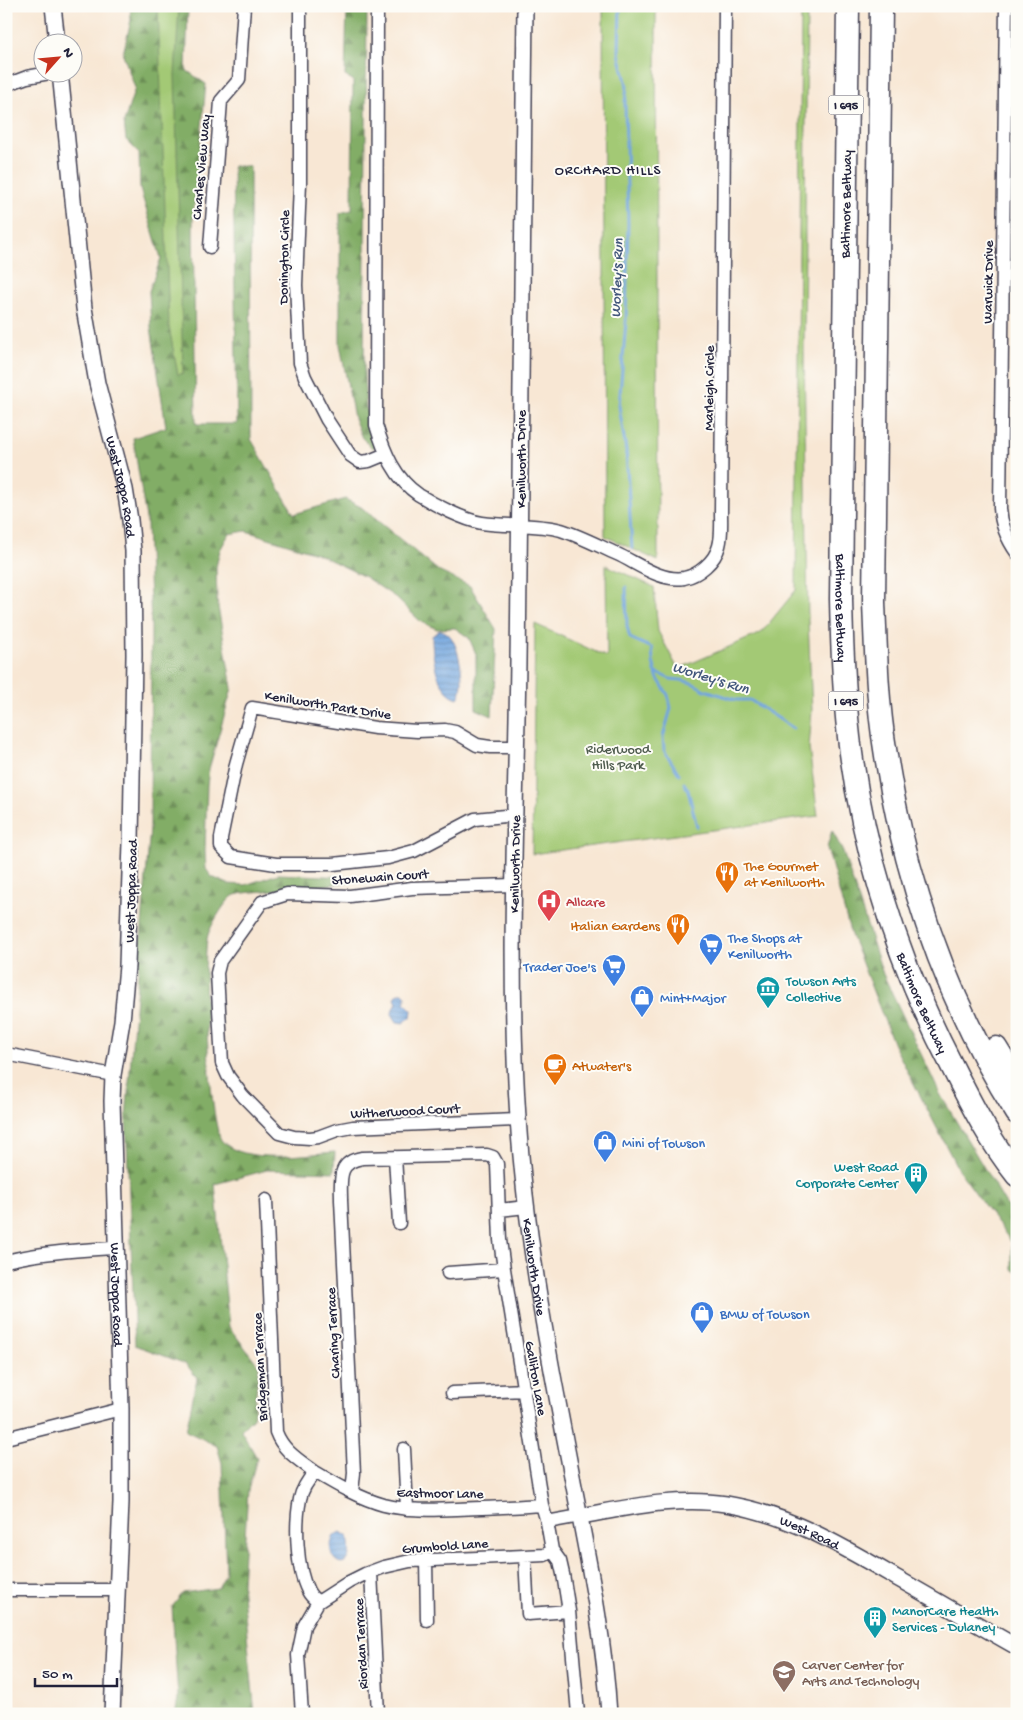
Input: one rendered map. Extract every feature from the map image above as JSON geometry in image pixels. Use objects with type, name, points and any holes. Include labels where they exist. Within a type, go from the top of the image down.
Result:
[{"type":"highway","points":[[836,6],[837,177],[845,205]]},
{"type":"highway","name":"Baltimore Beltway","points":[[848,6],[841,599],[843,677],[851,754],[863,819],[879,886],[899,947],[937,1038],[970,1102],[1014,1172]]},
{"type":"highway","name":"I 695","points":[[882,6],[875,620],[877,674],[884,748],[912,877],[948,980],[999,1085],[1017,1113]]},
{"type":"highway","points":[[912,877],[955,976],[1001,1058],[1017,1082]]},
{"type":"street","points":[[53,6],[56,32]]},
{"type":"street","name":"Charles View Way","points":[[210,247],[221,101],[239,80],[244,6]]},
{"type":"street","name":"Donington Circle","points":[[300,6],[300,183],[296,285],[300,363],[327,420],[350,455],[360,462],[369,461],[386,454]]},
{"type":"street","points":[[377,6],[376,426],[386,454],[402,480],[417,494],[434,504],[480,523],[519,525]]},
{"type":"street","name":"Kenilworth Drive","points":[[525,6],[514,885],[514,1020],[518,1120],[526,1207],[542,1317],[602,1640],[610,1714]]},
{"type":"street","name":"Marleigh Circle","points":[[519,525],[560,530],[672,579],[685,578],[703,569],[715,555],[720,544],[724,280],[725,6]]},
{"type":"street","name":"Warwick Drive","points":[[1006,6],[1000,508],[1005,534],[1017,553]]},
{"type":"street","points":[[6,85],[32,76]]},
{"type":"street","name":"West Joppa Road","points":[[61,82],[85,316],[98,383],[125,489],[132,551],[134,655],[128,966],[122,1021],[113,1075],[121,1409],[121,1502],[112,1714]]},
{"type":"street","name":"Kenilworth Park Drive","points":[[515,814],[467,822],[414,851],[388,858],[333,864],[276,864],[231,857],[221,847],[220,838],[236,764],[252,708],[375,728],[417,731],[444,730],[455,732],[477,745],[516,747]]},
{"type":"street","name":"Stonewain Court","points":[[219,1020],[217,973],[220,961],[262,902],[287,894],[350,896],[412,888],[514,885]]},
{"type":"street","name":"Witherwood Court","points":[[219,1020],[222,1063],[228,1076],[243,1096],[278,1133],[310,1138],[353,1127],[518,1120]]},
{"type":"street","points":[[6,1054],[113,1075]]},
{"type":"street","name":"Galliton Lane","points":[[395,1157],[487,1155],[493,1157],[497,1164],[504,1269],[542,1505],[552,1550],[560,1561],[569,1612],[578,1714]]},
{"type":"street","points":[[395,1157],[399,1223]]},
{"type":"street","name":"Charing Terrace","points":[[352,1492],[354,1473],[341,1200],[342,1173],[347,1162],[354,1159],[395,1157]]},
{"type":"street","name":"Bridgeman Terrace","points":[[266,1200],[276,1432],[287,1450],[314,1472]]},
{"type":"street","points":[[499,1210],[526,1207]]},
{"type":"street","points":[[6,1261],[80,1250],[116,1248]]},
{"type":"street","points":[[448,1272],[504,1269]]},
{"type":"street","points":[[452,1393],[524,1390]]},
{"type":"street","points":[[6,1438],[121,1409]]},
{"type":"street","points":[[404,1449],[406,1509]]},
{"type":"street","points":[[302,1714],[298,1655],[304,1626],[318,1602],[308,1592],[304,1580],[300,1564],[297,1524],[300,1498],[314,1472]]},
{"type":"street","name":"Eastmoor Lane","points":[[314,1472],[352,1492],[384,1505],[406,1509],[444,1510],[542,1505]]},
{"type":"street","name":"West Road","points":[[580,1516],[635,1506],[686,1502],[725,1504],[757,1511],[785,1520],[832,1541],[1017,1647]]},
{"type":"street","points":[[547,1522],[580,1516]]},
{"type":"street","name":"Grumbold Lane","points":[[318,1602],[349,1582],[398,1563],[545,1555],[552,1550]]},
{"type":"street","points":[[525,1556],[528,1614],[569,1612]]},
{"type":"street","points":[[426,1560],[427,1620]]},
{"type":"street","name":"Riordan Terrace","points":[[371,1572],[378,1714]]},
{"type":"street","points":[[6,1590],[117,1590]]},
{"type":"green space","points":[[130,6],[188,6],[186,70],[206,84],[193,219],[196,424],[237,424],[233,166],[250,166],[251,439],[294,514],[345,499],[361,507],[440,572],[470,586],[496,629],[492,716],[476,709],[476,654],[469,638],[455,628],[437,629],[421,622],[395,597],[365,577],[316,553],[246,531],[229,534],[220,550],[216,567],[217,601],[232,688],[209,769],[205,851],[206,869],[212,877],[228,884],[245,885],[278,874],[347,877],[363,880],[235,895],[223,907],[212,925],[206,949],[206,1006],[210,1075],[217,1129],[222,1141],[232,1148],[260,1156],[292,1156],[335,1152],[334,1172],[267,1170],[215,1184],[229,1327],[259,1366],[253,1418],[241,1430],[257,1458],[248,1490],[242,1584],[255,1714],[175,1714],[178,1698],[172,1607],[183,1593],[218,1588],[226,1573],[222,1463],[217,1446],[186,1431],[197,1378],[186,1364],[135,1345],[126,1118],[150,828],[151,627],[147,525],[133,438],[166,427],[151,327],[149,291],[161,258],[140,189],[139,153],[126,140],[124,122],[135,88],[123,54],[131,20]]},
{"type":"green space","points":[[158,6],[179,6],[175,75],[183,373],[178,375],[169,327]]},
{"type":"green space","points":[[347,6],[367,6],[364,376],[366,407],[377,446],[372,448],[362,438],[354,418],[340,345],[340,213],[352,210],[353,80],[345,76]]},
{"type":"green space","points":[[603,6],[656,6],[658,561],[605,536]]},
{"type":"green space","name":"Riderwood Hills Park","points":[[801,6],[807,6],[804,347],[808,620],[812,711],[809,748],[818,816],[532,854],[535,624],[607,657],[606,565],[654,587],[658,631],[678,669],[761,633],[796,590]]},
{"type":"green space","points":[[832,830],[843,852],[883,974],[940,1094],[1017,1223],[1017,1272],[1012,1269],[1012,1243],[958,1169],[894,1045],[851,935],[827,848]]},
{"type":"water","points":[[440,630],[450,636],[459,657],[462,685],[458,698],[451,694],[440,681],[434,662],[432,636]]},
{"type":"water","points":[[399,993],[403,993],[406,996],[405,1003],[412,1010],[411,1017],[403,1023],[397,1022],[392,1014],[393,1008],[397,1004],[395,997]]},
{"type":"water","points":[[341,1532],[348,1537],[348,1558],[344,1562],[339,1562],[335,1559],[331,1546],[334,1536]]},
{"type":"waterway","name":"Worley's Run","points":[[620,6],[619,53],[627,86],[625,103],[628,224],[626,321],[619,406],[626,450],[632,549]]},
{"type":"waterway","name":"Worley's Run","points":[[626,587],[627,626],[630,638],[652,648],[657,677],[668,695],[671,708],[663,737],[664,750],[679,774]]},
{"type":"waterway","name":"Worley's Run","points":[[655,672],[670,679],[692,683],[705,690],[736,700],[750,700],[793,728]]},
{"type":"waterway","points":[[684,783],[688,790],[697,827]]},
{"type":"place","name":"The Gourmet at Kenilworth","points":[[727,894]]},
{"type":"place","name":"Allcare","points":[[549,922]]},
{"type":"place","name":"Italian Gardens","points":[[678,946]]},
{"type":"place","name":"The Shops at Kenilworth","points":[[711,966]]},
{"type":"place","name":"Trader Joe's","points":[[614,987]]},
{"type":"place","name":"Towson Arts Collective","points":[[768,1009]]},
{"type":"place","name":"Mint+Major","points":[[642,1018]]},
{"type":"place","name":"Atwater's","points":[[555,1086]]},
{"type":"place","name":"Mini of Towson","points":[[605,1163]]},
{"type":"place","name":"West Road Corporate Center","points":[[916,1195]]},
{"type":"place","name":"BMW of Towson","points":[[702,1334]]},
{"type":"place","name":"ManorCare Health Services - Dulaney","points":[[875,1639]]},
{"type":"place","name":"Carver Center for Arts and Technology","points":[[784,1693]]},
{"type":"district","name":"ORCHARD HILLS","points":[[608,169]]}]
